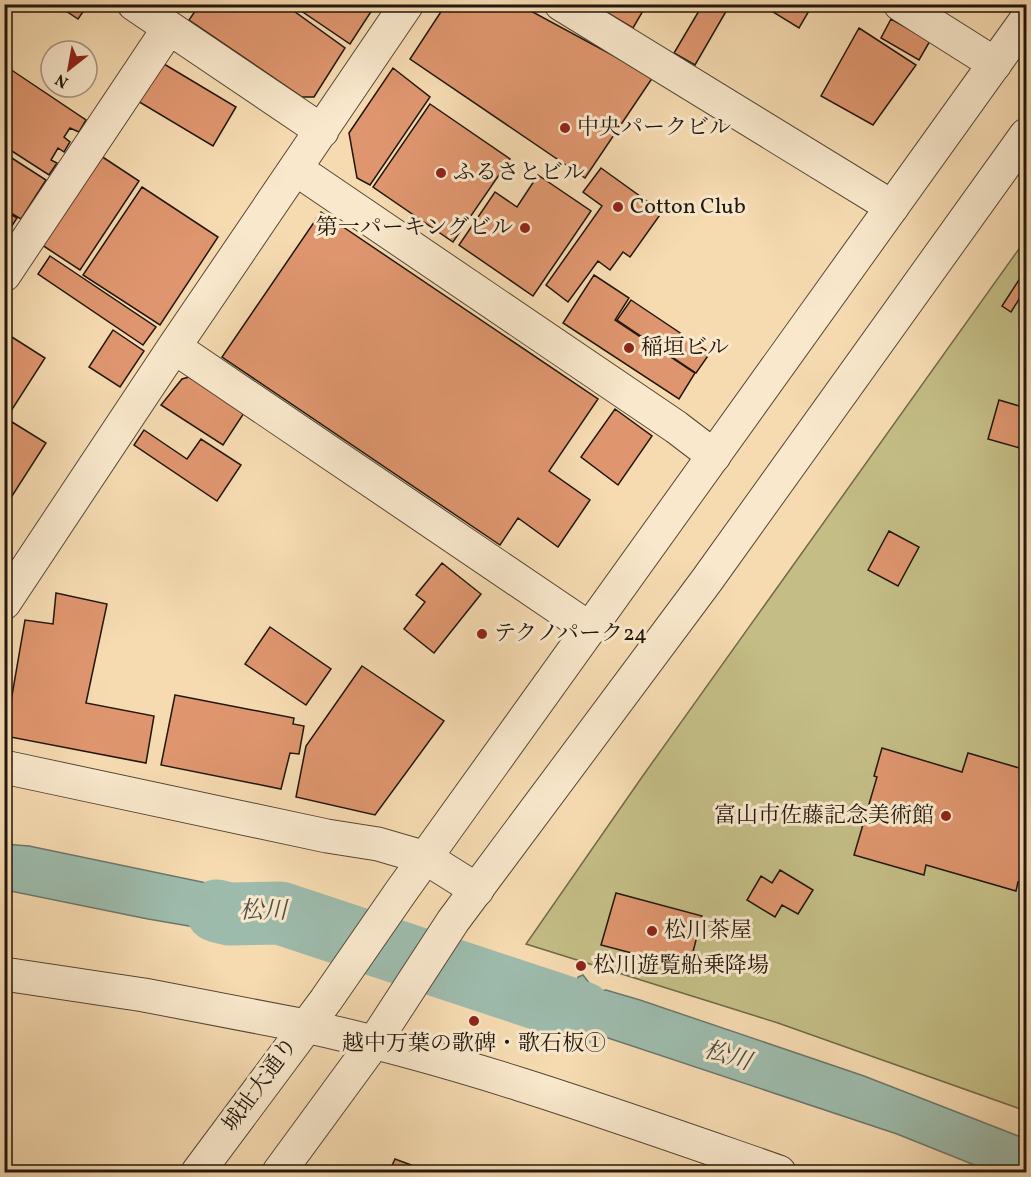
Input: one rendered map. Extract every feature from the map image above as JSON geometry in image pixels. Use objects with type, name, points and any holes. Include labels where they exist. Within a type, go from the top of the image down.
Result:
[{"type":"street","points":[[134,4],[322,131]]},
{"type":"street","points":[[4,603],[174,347],[407,4]]},
{"type":"street","points":[[561,4],[892,207]]},
{"type":"street","points":[[900,4],[995,64]]},
{"type":"street","name":"城址大通り","points":[[198,1173],[326,1000],[400,893],[1026,20]]},
{"type":"street","points":[[4,275],[169,28]]},
{"type":"street","points":[[279,1173],[375,1041],[453,921],[707,580],[1026,135]]},
{"type":"street","points":[[296,169],[676,427],[714,456]]},
{"type":"street","points":[[174,347],[590,629]]},
{"type":"street","points":[[4,767],[327,836],[378,844],[426,858],[477,890]]},
{"type":"street","points":[[4,974],[144,995],[375,1041],[502,1079],[779,1173]]},
{"type":"shaded area","points":[[1026,239],[1026,1111],[778,1023],[526,944],[642,777]]},
{"type":"water","name":"松川","points":[[4,844],[29,846],[245,891],[269,887],[317,900],[292,941],[275,936],[253,937],[148,919],[5,890]]},
{"type":"water","name":"松川","points":[[509,971],[576,991],[578,977],[583,975],[596,992],[606,990],[640,1000],[864,1076],[1026,1139],[1026,1172],[992,1172],[897,1134],[584,1030],[484,1004]]},
{"type":"building","points":[[66,4],[85,4],[87,6],[78,19],[63,9]]},
{"type":"building","points":[[200,4],[284,4],[345,48],[314,97],[302,97],[189,20]]},
{"type":"building","points":[[291,4],[376,4],[350,44]]},
{"type":"building","name":"中央パークビル","points":[[446,4],[518,4],[653,77],[585,178],[410,59]]},
{"type":"building","points":[[611,4],[647,4],[633,28],[606,12]]},
{"type":"building","points":[[703,4],[721,4],[728,8],[695,65],[674,53]]},
{"type":"building","points":[[760,4],[813,4],[799,28]]},
{"type":"building","points":[[891,19],[930,41],[919,60],[881,38]]},
{"type":"building","points":[[859,28],[916,65],[873,125],[821,96]]},
{"type":"building","points":[[159,61],[236,107],[213,146],[136,100]]},
{"type":"building","points":[[4,65],[39,88],[39,99],[55,99],[86,120],[79,132],[70,128],[64,137],[70,142],[64,152],[58,148],[51,160],[57,163],[49,175],[4,146]]},
{"type":"building","points":[[393,68],[430,97],[370,185],[357,178],[349,133]]},
{"type":"building","name":"ふるさとビル","points":[[430,104],[510,159],[453,242],[373,187]]},
{"type":"building","points":[[4,153],[46,180],[21,219],[4,209]]},
{"type":"building","points":[[98,154],[139,181],[80,270],[39,243]]},
{"type":"building","points":[[601,168],[662,212],[630,257],[623,252],[610,270],[598,261],[568,302],[546,285],[602,206],[583,192]]},
{"type":"building","name":"第一パーキングビル","points":[[538,175],[591,211],[533,296],[459,245],[495,192],[517,207]]},
{"type":"building","points":[[142,187],[218,237],[160,325],[83,275]]},
{"type":"building","points":[[4,210],[17,218],[4,238]]},
{"type":"building","points":[[321,212],[598,399],[549,471],[590,500],[558,547],[518,518],[500,545],[222,357]]},
{"type":"building","points":[[50,256],[156,327],[143,345],[38,274]]},
{"type":"building","points":[[1026,269],[1026,288],[1011,312],[1002,306]]},
{"type":"building","name":"稲垣ビル","points":[[594,275],[629,298],[615,320],[695,373],[679,399],[563,323]]},
{"type":"building","points":[[631,300],[710,353],[696,373],[617,320]]},
{"type":"building","points":[[113,330],[144,351],[120,387],[89,367]]},
{"type":"building","points":[[4,332],[45,358],[4,422]]},
{"type":"building","points":[[189,377],[244,413],[223,445],[161,405],[182,379]]},
{"type":"building","points":[[999,400],[1026,408],[1026,427],[1020,448],[988,439]]},
{"type":"building","points":[[615,409],[652,436],[618,485],[581,457]]},
{"type":"building","points":[[12,422],[46,443],[5,507],[4,434]]},
{"type":"building","points":[[144,430],[187,459],[201,439],[241,465],[217,501],[134,445]]},
{"type":"building","points":[[889,531],[919,547],[898,586],[868,570]]},
{"type":"building","points":[[442,563],[481,594],[434,653],[404,629],[425,602],[416,595]]},
{"type":"building","points":[[56,593],[107,604],[86,703],[154,716],[146,763],[5,736],[25,620],[53,624]]},
{"type":"building","points":[[270,627],[331,669],[306,705],[245,664]]},
{"type":"building","points":[[362,666],[444,721],[375,815],[296,797],[306,746]]},
{"type":"building","points":[[175,695],[294,718],[293,724],[304,726],[299,754],[290,753],[281,789],[161,765]]},
{"type":"building","name":"富山市佐藤記念美術館","points":[[882,748],[962,772],[968,753],[1026,770],[1026,884],[1018,882],[1016,891],[926,865],[924,875],[854,855],[877,777],[874,776]]},
{"type":"building","points":[[780,870],[813,890],[798,914],[782,905],[775,917],[747,900],[761,876],[772,883]]},
{"type":"building","name":"松川茶屋","points":[[616,893],[702,916],[689,968],[601,945]]},
{"type":"building","points":[[395,1159],[430,1172],[389,1172]]},
{"type":"waterway","name":"松川","points":[[217,911],[229,914],[280,913],[582,1013]]},
{"type":"place","name":"中央パークビル","points":[[565,128]]},
{"type":"place","name":"ふるさとビル","points":[[441,173]]},
{"type":"place","name":"Cotton Club","points":[[618,207]]},
{"type":"place","name":"第一パーキングビル","points":[[525,228]]},
{"type":"place","name":"稲垣ビル","points":[[629,348]]},
{"type":"place","name":"テクノパーク24","points":[[482,634]]},
{"type":"place","name":"富山市佐藤記念美術館","points":[[946,816]]},
{"type":"place","name":"松川茶屋","points":[[652,931]]},
{"type":"place","name":"松川遊覧船乗降場","points":[[581,966]]},
{"type":"place","name":"越中万葉の歌碑・歌石板①","points":[[474,1021]]}]
